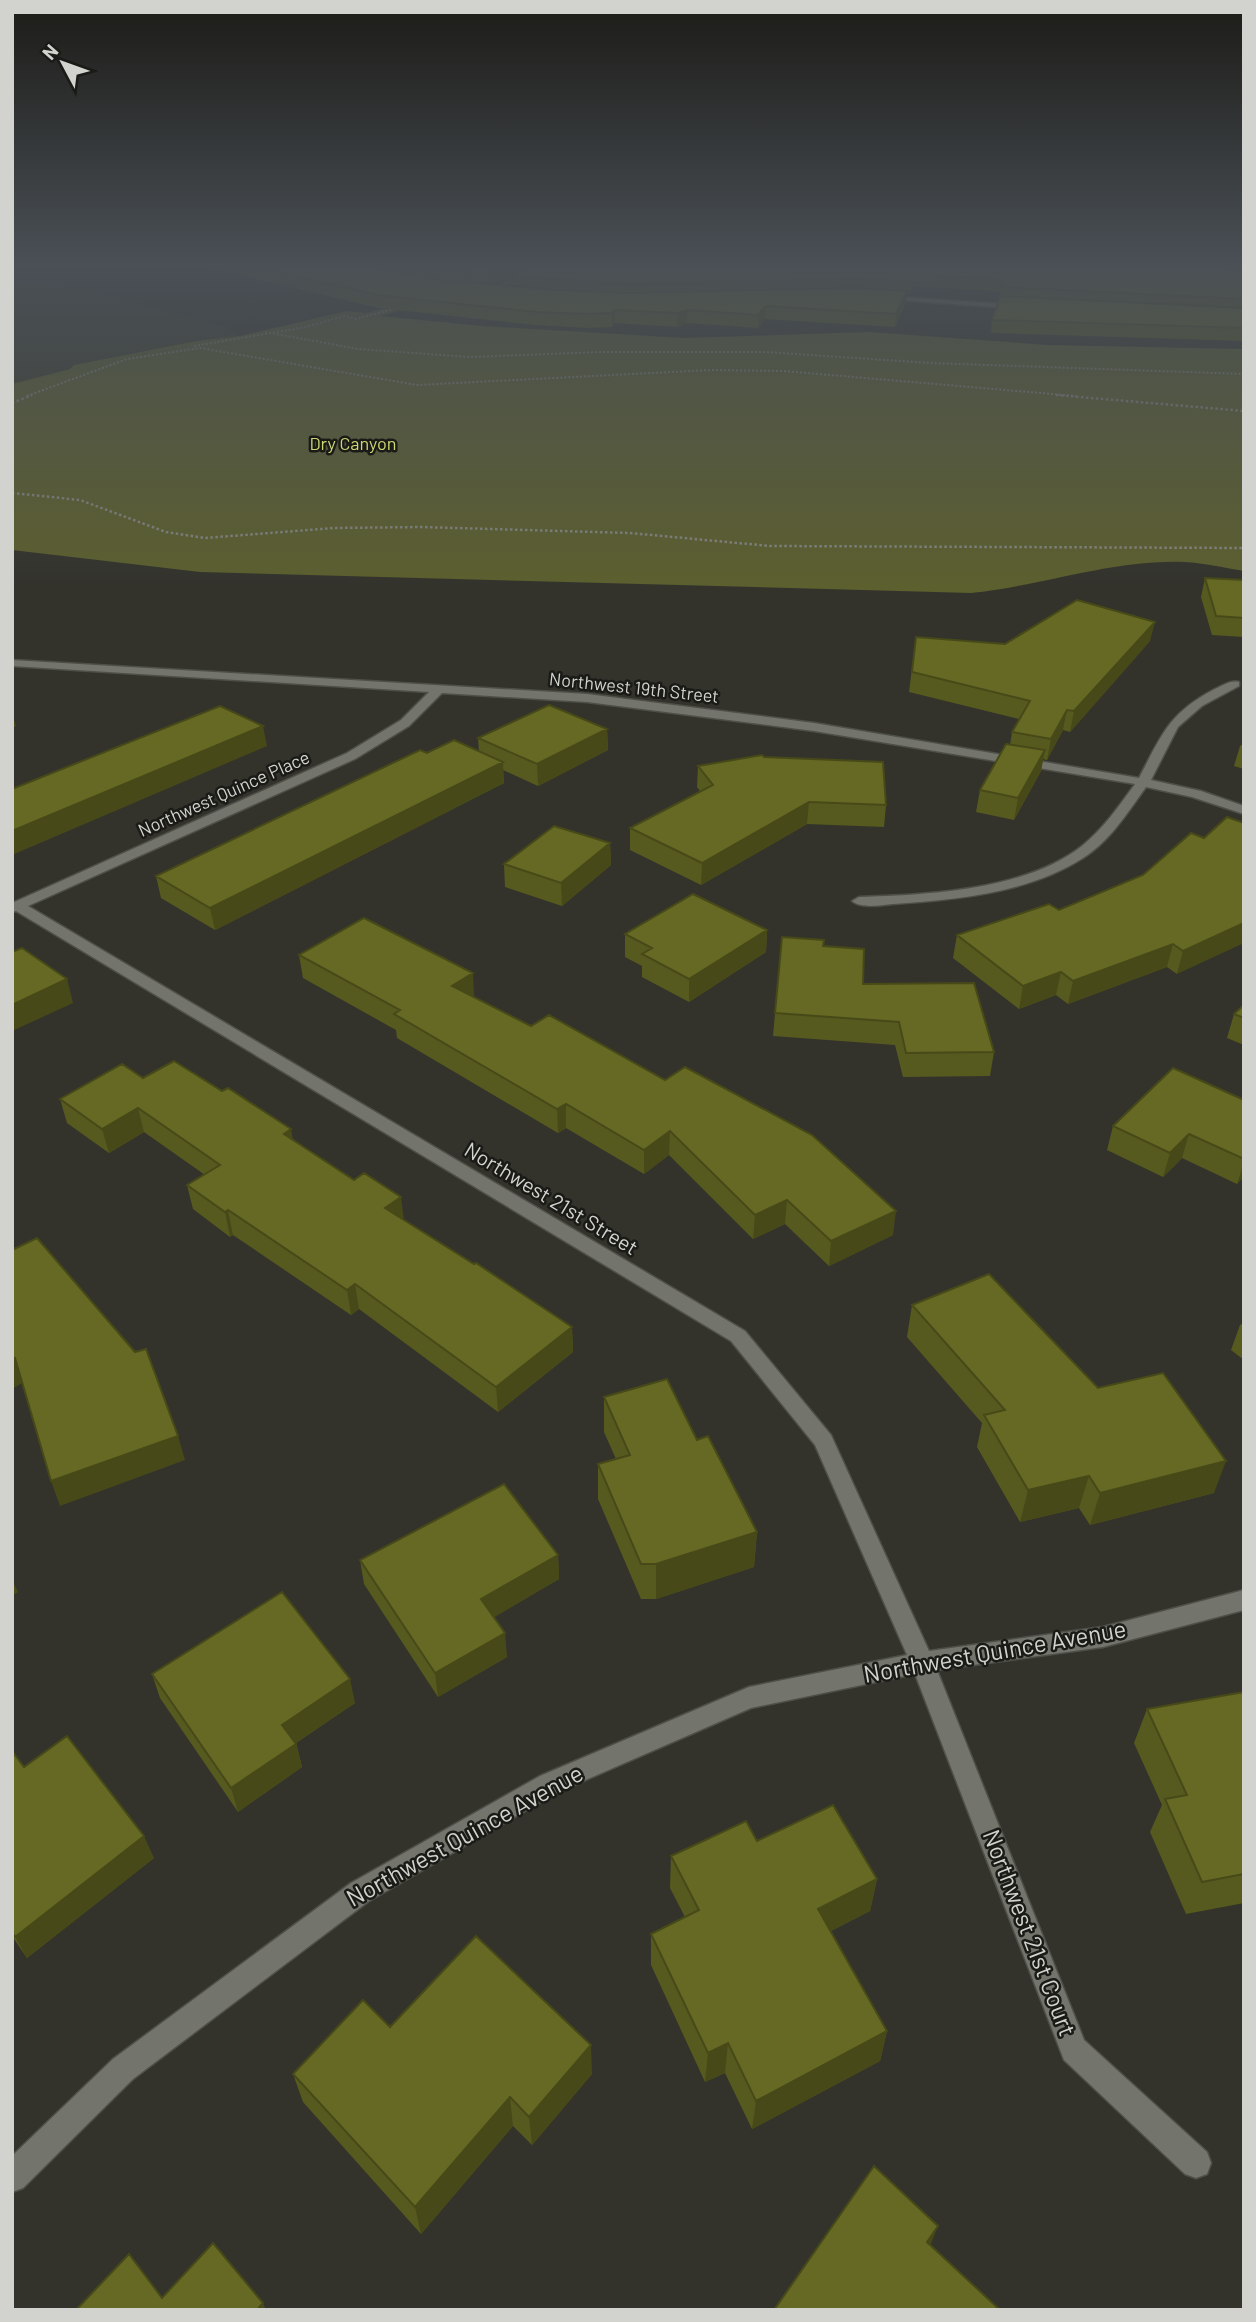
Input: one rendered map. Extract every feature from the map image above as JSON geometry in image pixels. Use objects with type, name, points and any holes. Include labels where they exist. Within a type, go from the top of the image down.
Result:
[{"type":"street","name":"Northwest 19th Street","points":[[12,663],[437,691],[587,698],[698,711],[814,727],[1143,782],[1196,794],[1244,810]]},
{"type":"street","points":[[859,901],[924,900],[1006,883],[1069,861],[1103,835],[1143,782],[1167,732],[1196,703],[1236,684]]},
{"type":"street","name":"Northwest Quince Place","points":[[15,907],[351,756],[405,723],[437,691]]},
{"type":"street","name":"Northwest 21st Street","points":[[15,907],[738,1336],[824,1441],[922,1662]]},
{"type":"street","name":"Northwest Quince Avenue","points":[[12,2177],[123,2069],[360,1892],[549,1784],[749,1698],[922,1662],[1104,1637],[1244,1600]]},
{"type":"street","name":"Northwest 21st Court","points":[[922,1662],[1074,2049],[1196,2163]]},
{"type":"path","points":[[12,402],[93,370]]},
{"type":"path","points":[[326,370],[417,385],[704,370]]},
{"type":"path","points":[[737,370],[783,371],[1244,411]]},
{"type":"path","points":[[1140,370],[1244,374]]},
{"type":"path","points":[[12,493],[80,500],[166,532],[205,538],[334,528],[422,527],[630,533],[770,546],[1244,548]]},
{"type":"shaded area","points":[[12,370],[65,370],[12,384]]},
{"type":"green space","name":"Dry Canyon","points":[[65,370],[1244,370],[1244,571],[1192,563],[1158,562],[971,593],[200,572],[12,550],[12,384]]},
{"type":"building","points":[[1205,578],[1244,580],[1244,618],[1216,616]]},
{"type":"building","points":[[1077,600],[1155,622],[1074,711],[1067,710],[1051,739],[1012,732],[1030,701],[912,672],[916,637],[1005,644]]},
{"type":"building","points":[[549,705],[607,729],[537,764],[478,738]]},
{"type":"building","points":[[220,706],[263,726],[12,831],[12,789]]},
{"type":"building","points":[[454,740],[503,762],[210,908],[156,876],[420,750],[427,753]]},
{"type":"building","points":[[1006,744],[1045,750],[1018,798],[980,790]]},
{"type":"building","points":[[762,755],[883,762],[886,805],[809,802],[702,863],[630,828],[713,785],[698,766]]},
{"type":"building","points":[[1227,817],[1244,823],[1244,923],[1183,951],[1173,944],[1073,981],[1061,972],[1023,986],[957,935],[1049,904],[1059,910],[1143,875],[1191,833],[1204,838]]},
{"type":"building","points":[[554,826],[610,843],[561,883],[504,864]]},
{"type":"building","points":[[693,894],[767,930],[689,979],[642,954],[652,948],[625,934]]},
{"type":"building","points":[[364,918],[473,973],[452,986],[531,1026],[549,1015],[665,1080],[685,1067],[812,1135],[896,1211],[831,1241],[787,1200],[755,1215],[670,1131],[644,1150],[566,1104],[557,1109],[394,1014],[400,1010],[299,955]]},
{"type":"building","points":[[782,937],[824,940],[823,946],[864,949],[863,984],[974,983],[994,1052],[906,1053],[899,1022],[775,1013]]},
{"type":"building","points":[[22,948],[67,979],[12,1005],[12,952]]},
{"type":"building","points":[[1244,1005],[1244,1018],[1234,1014]]},
{"type":"building","points":[[174,1061],[222,1091],[228,1088],[291,1129],[284,1134],[354,1180],[364,1173],[401,1197],[385,1208],[476,1263],[572,1327],[496,1387],[355,1284],[347,1290],[187,1185],[220,1165],[138,1108],[102,1129],[60,1099],[122,1064],[143,1078]]},
{"type":"building","points":[[1173,1068],[1244,1100],[1244,1159],[1189,1134],[1170,1153],[1113,1126]]},
{"type":"building","points":[[37,1238],[135,1352],[146,1349],[178,1436],[51,1481],[15,1358],[12,1359],[12,1250]]},
{"type":"building","points":[[989,1274],[1098,1388],[1163,1373],[1226,1461],[1100,1493],[1089,1476],[1028,1490],[984,1415],[1005,1410],[912,1305]]},
{"type":"building","points":[[667,1379],[697,1440],[708,1436],[757,1532],[656,1564],[641,1564],[598,1464],[630,1455],[604,1397]]},
{"type":"building","points":[[504,1484],[558,1555],[481,1599],[505,1633],[435,1673],[360,1560]]},
{"type":"building","points":[[282,1592],[350,1679],[282,1725],[296,1744],[231,1788],[152,1674]]},
{"type":"building","points":[[1244,1692],[1244,1874],[1202,1882],[1165,1799],[1187,1795],[1147,1709]]},
{"type":"building","points":[[67,1736],[144,1836],[15,1937],[12,1932],[12,1751],[24,1767]]},
{"type":"building","points":[[833,1805],[877,1879],[818,1909],[887,2031],[756,2101],[728,2043],[708,2053],[651,1934],[699,1910],[671,1856],[746,1821],[757,1841]]},
{"type":"building","points":[[476,1936],[591,2045],[529,2117],[510,2097],[415,2207],[293,2074],[363,2000],[390,2027]]},
{"type":"building","points":[[874,2166],[938,2226],[927,2242],[1000,2310],[774,2310]]},
{"type":"building","points":[[213,2243],[263,2303],[257,2310],[76,2310],[129,2254],[162,2298]]}]
